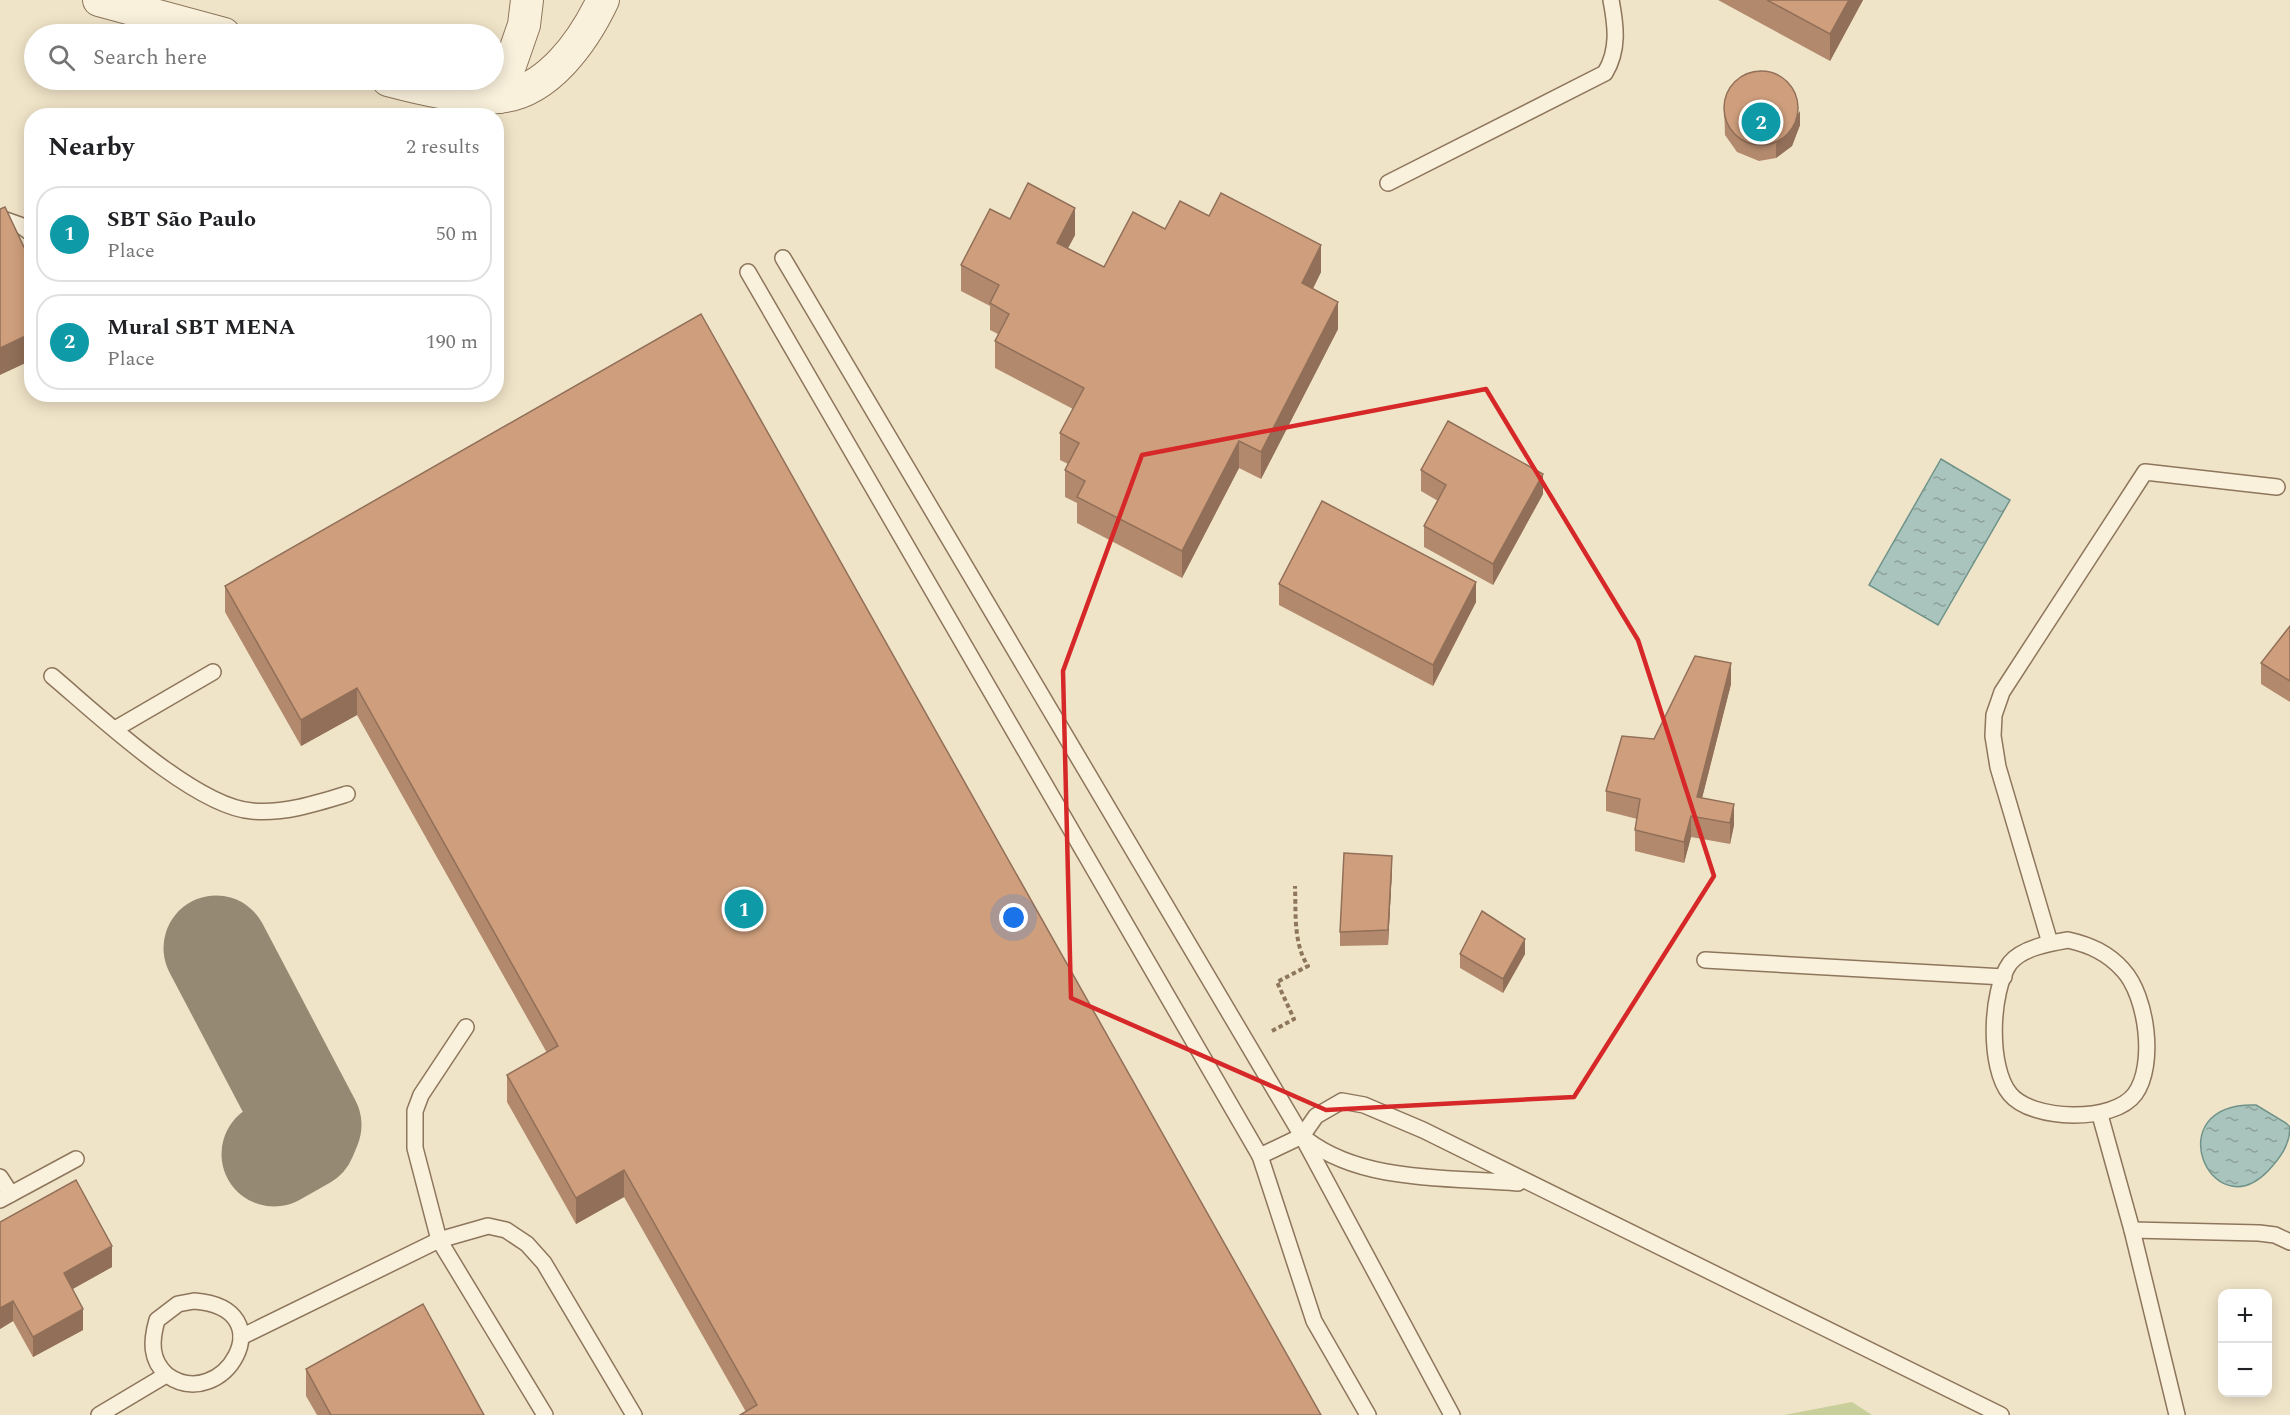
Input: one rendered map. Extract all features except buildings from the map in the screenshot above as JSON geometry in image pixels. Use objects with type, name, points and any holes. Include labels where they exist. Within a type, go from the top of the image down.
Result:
[{"type":"street","points":[[99,0],[187,24]]},
{"type":"street","points":[[504,83],[524,25],[527,0]]},
{"type":"street","points":[[426,90],[499,97],[528,87],[554,70],[593,21],[603,0]]},
{"type":"street","points":[[499,97],[501,90]]},
{"type":"lane","points":[[1388,183],[1605,73],[1614,60],[1616,43],[1611,0]]},
{"type":"lane","points":[[0,218],[24,228]]},
{"type":"lane","points":[[783,258],[1302,1136],[1452,1415]]},
{"type":"lane","points":[[748,272],[1260,1156],[1314,1321],[1368,1415]]},
{"type":"lane","points":[[2050,943],[1998,767],[1993,736],[1994,715],[2002,692],[2145,472],[2277,487]]},
{"type":"lane","points":[[115,729],[213,672]]},
{"type":"lane","points":[[52,676],[115,729],[206,797],[252,811],[304,806],[347,794]]},
{"type":"lane","points":[[2068,940],[2089,944],[2124,970],[2134,989],[2144,1020],[2147,1054],[2141,1086],[2124,1106],[2100,1115],[2074,1115],[2040,1110],[2010,1095],[2004,1084],[1995,1052],[1994,1031],[2004,977],[2011,962],[2028,951],[2050,943],[2068,940]]},
{"type":"lane","points":[[1705,960],[2004,977]]},
{"type":"lane","points":[[466,1027],[421,1095],[415,1111],[415,1148],[439,1240],[546,1415]]},
{"type":"lane","points":[[1260,1156],[1302,1136],[1316,1116],[1342,1101],[1364,1105],[1422,1130],[2001,1415]]},
{"type":"lane","points":[[2100,1115],[2132,1230],[2177,1415]]},
{"type":"lane","points":[[1302,1136],[1326,1154],[1393,1173],[1527,1183]]},
{"type":"lane","points":[[0,1177],[6,1197],[76,1159]]},
{"type":"lane","points":[[241,1336],[439,1240],[488,1226],[506,1230],[527,1244],[543,1263],[634,1415]]},
{"type":"lane","points":[[2132,1230],[2259,1233],[2276,1235],[2290,1242]]},
{"type":"lane","points":[[194,1300],[221,1307],[239,1323],[241,1336],[234,1363],[227,1376],[218,1383],[197,1390],[171,1380],[154,1358],[154,1330],[157,1320],[178,1304],[194,1300]]},
{"type":"lane","points":[[99,1415],[166,1375]]},
{"type":"path","points":[[1270,1032],[1294,1019],[1277,982],[1308,966],[1302,957],[1297,930],[1295,886]]},
{"type":"highlighted area","points":[[1486,389],[1638,640],[1714,876],[1574,1097],[1326,1110],[1071,998],[1063,671],[1142,455]]},
{"type":"green space","points":[[1852,1402],[1872,1415],[1784,1415]]},
{"type":"water","points":[[1941,459],[2010,500],[1938,625],[1869,585]]},
{"type":"water","points":[[2256,1105],[2290,1127],[2288,1140],[2280,1156],[2268,1171],[2247,1185],[2228,1185],[2213,1175],[2203,1159],[2201,1140],[2208,1122],[2225,1109]]},
{"type":"taxiway","points":[[216,948],[309,1125],[304,1137],[274,1154]]},
{"type":"place","name":"Mural SBT MENA","points":[[1761,122]]},
{"type":"place","name":"SBT São Paulo","points":[[744,909]]}]
